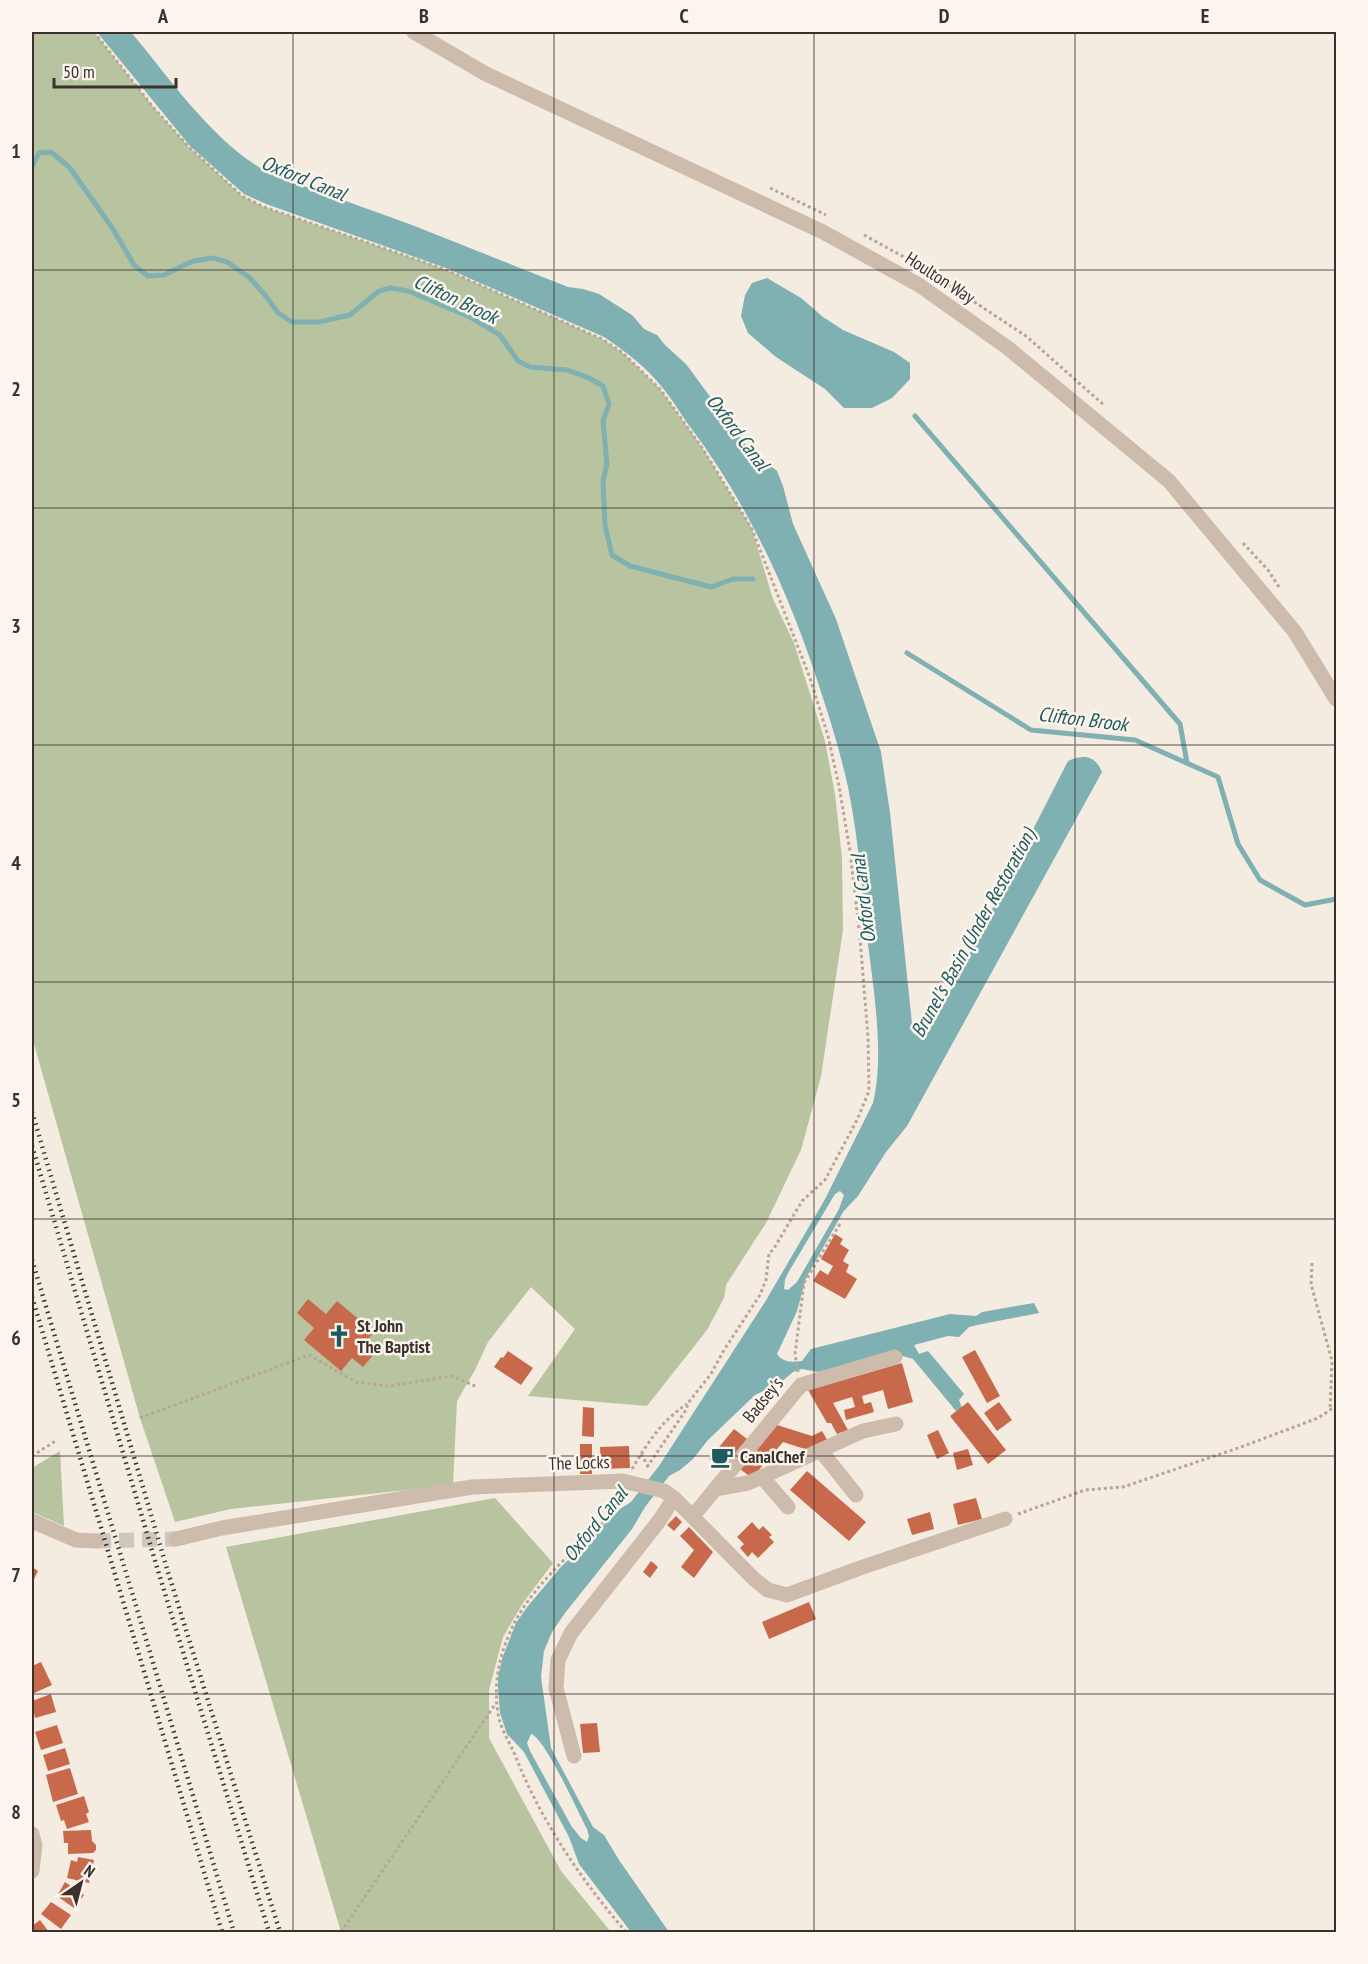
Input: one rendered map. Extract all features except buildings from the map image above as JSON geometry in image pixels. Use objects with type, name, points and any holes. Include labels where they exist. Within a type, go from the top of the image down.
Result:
[{"type":"street","name":"Houlton Way","points":[[414,32],[486,74],[823,232],[919,285],[1008,348],[1169,481],[1294,632],[1336,699]]},
{"type":"street","name":"Badsey's","points":[[693,1516],[801,1385],[896,1357]]},
{"type":"street","points":[[715,1489],[748,1483],[863,1431],[896,1424]]},
{"type":"street","points":[[821,1451],[855,1495]]},
{"type":"street","points":[[762,1477],[788,1507]]},
{"type":"street","name":"The Locks","points":[[176,1539],[222,1528],[472,1487],[596,1481],[630,1484],[669,1495],[693,1516],[754,1579],[768,1590],[787,1595],[1005,1519]]},
{"type":"street","points":[[574,1756],[556,1688],[558,1660],[571,1634],[659,1521],[669,1495]]},
{"type":"street","points":[[32,1521],[76,1540],[96,1541]]},
{"type":"street","points":[[32,1834],[35,1845],[32,1871]]},
{"type":"path","points":[[94,32],[153,107],[189,147],[242,196],[264,207],[444,270],[577,327],[602,339],[623,353],[660,389],[703,449],[752,529],[810,678],[828,736],[850,851],[868,1037],[869,1091],[857,1120],[825,1180],[802,1201],[769,1253],[766,1280],[760,1295],[711,1374],[688,1403],[658,1428],[641,1454],[630,1484]]},
{"type":"path","points":[[799,1381],[795,1354],[804,1283],[841,1222]]},
{"type":"path","points":[[1312,1263],[1311,1284],[1332,1361],[1330,1410]]},
{"type":"path","points":[[140,1418],[309,1355],[356,1382],[389,1386],[452,1376],[475,1386]]},
{"type":"path","points":[[626,1932],[590,1888],[557,1838],[522,1776],[500,1723],[497,1676],[514,1623],[557,1566],[596,1531],[630,1484],[648,1466],[686,1410],[688,1403]]},
{"type":"path","points":[[1005,1519],[1085,1490],[1123,1487],[1241,1447],[1318,1418],[1336,1406]]},
{"type":"path","points":[[32,1456],[57,1440]]},
{"type":"path","points":[[641,1454],[648,1466]]},
{"type":"path","points":[[341,1932],[497,1701]]},
{"type":"green space","points":[[32,32],[94,32],[153,107],[189,147],[242,196],[264,207],[444,269],[602,339],[623,353],[660,389],[703,449],[752,529],[773,599],[794,643],[825,741],[835,794],[842,858],[843,930],[821,1076],[801,1150],[766,1223],[726,1285],[724,1298],[707,1330],[647,1406],[528,1396],[575,1329],[531,1287],[488,1342],[457,1401],[453,1485],[231,1509],[175,1522],[140,1418],[32,1037]]},
{"type":"green space","points":[[60,1451],[64,1526],[32,1512],[32,1468]]},
{"type":"green space","points":[[495,1498],[553,1563],[523,1603],[503,1637],[489,1690],[489,1738],[561,1871],[611,1932],[341,1932],[226,1547]]},
{"type":"water","points":[[97,32],[131,32],[208,125],[254,164],[280,178],[412,225],[568,287],[599,294],[632,315],[644,329],[657,335],[686,364],[748,448],[777,471],[793,524],[836,619],[881,752],[890,813],[913,1033],[923,1039],[936,1019],[1068,761],[1088,757],[1096,762],[1102,772],[907,1126],[886,1152],[858,1196],[843,1212],[806,1278],[797,1311],[777,1354],[791,1362],[802,1361],[811,1349],[950,1314],[976,1316],[982,1312],[1034,1303],[1039,1313],[969,1327],[959,1337],[948,1336],[914,1345],[919,1354],[928,1351],[964,1394],[959,1400],[962,1408],[956,1411],[913,1359],[899,1355],[886,1354],[818,1372],[802,1369],[755,1395],[708,1440],[693,1459],[669,1476],[645,1507],[632,1529],[565,1613],[552,1632],[544,1651],[541,1677],[551,1748],[593,1827],[604,1835],[669,1932],[631,1932],[579,1864],[569,1837],[524,1752],[507,1734],[500,1713],[498,1677],[502,1659],[516,1623],[528,1606],[560,1568],[620,1509],[631,1502],[659,1466],[765,1302],[824,1201],[873,1103],[878,1063],[875,998],[854,824],[839,752],[797,624],[768,556],[733,490],[713,459],[666,392],[642,366],[604,337],[446,268],[266,204],[244,194],[190,146]],"holes":[[[840,1191],[844,1195],[839,1209],[797,1282],[788,1290],[784,1289],[788,1273],[835,1194]],[[531,1734],[544,1748],[561,1777],[587,1829],[589,1836],[587,1842],[572,1827],[530,1751],[527,1743]]]},
{"type":"water","points":[[767,278],[801,298],[843,330],[894,352],[910,363],[910,379],[892,398],[872,408],[844,408],[825,389],[776,357],[748,333],[741,316],[745,295],[752,283]]},
{"type":"waterway","name":"Clifton Brook","points":[[32,167],[39,153],[51,152],[70,168],[113,229],[134,265],[148,276],[164,275],[193,261],[213,258],[227,262],[249,277],[278,313],[292,322],[319,322],[350,315],[379,291],[391,288],[408,291],[470,317],[500,335],[518,361],[530,367],[567,370],[589,378],[603,386],[609,404],[603,421],[607,464],[603,481],[605,525],[612,555],[630,566],[711,587],[733,579],[753,579]]},
{"type":"waterway","points":[[915,416],[1180,724],[1187,763]]},
{"type":"waterway","name":"Clifton Brook","points":[[907,653],[1031,730],[1135,740],[1218,777],[1238,844],[1260,880],[1305,905],[1336,899]]},
{"type":"tunnel","points":[[96,1541],[176,1539]]},
{"type":"railway","points":[[32,1112],[168,1572],[280,1932]]},
{"type":"railway","points":[[32,1146],[159,1574],[269,1932]]},
{"type":"railway","points":[[32,1260],[234,1932]]},
{"type":"railway","points":[[32,1297],[222,1932]]},
{"type":"place","name":"St John The Baptist","points":[[339,1336]]},
{"type":"place","name":"CanalChef","points":[[722,1457]]},
{"type":"water label","name":"Oxford Canal","points":[[304,178]]},
{"type":"water label","name":"Oxford Canal","points":[[738,432]]},
{"type":"water label","name":"Oxford Canal","points":[[863,899]]},
{"type":"water label","name":"Brunel's Basin (Under Restoration)","points":[[973,933]]},
{"type":"water label","name":"Oxford Canal","points":[[595,1524]]}]
